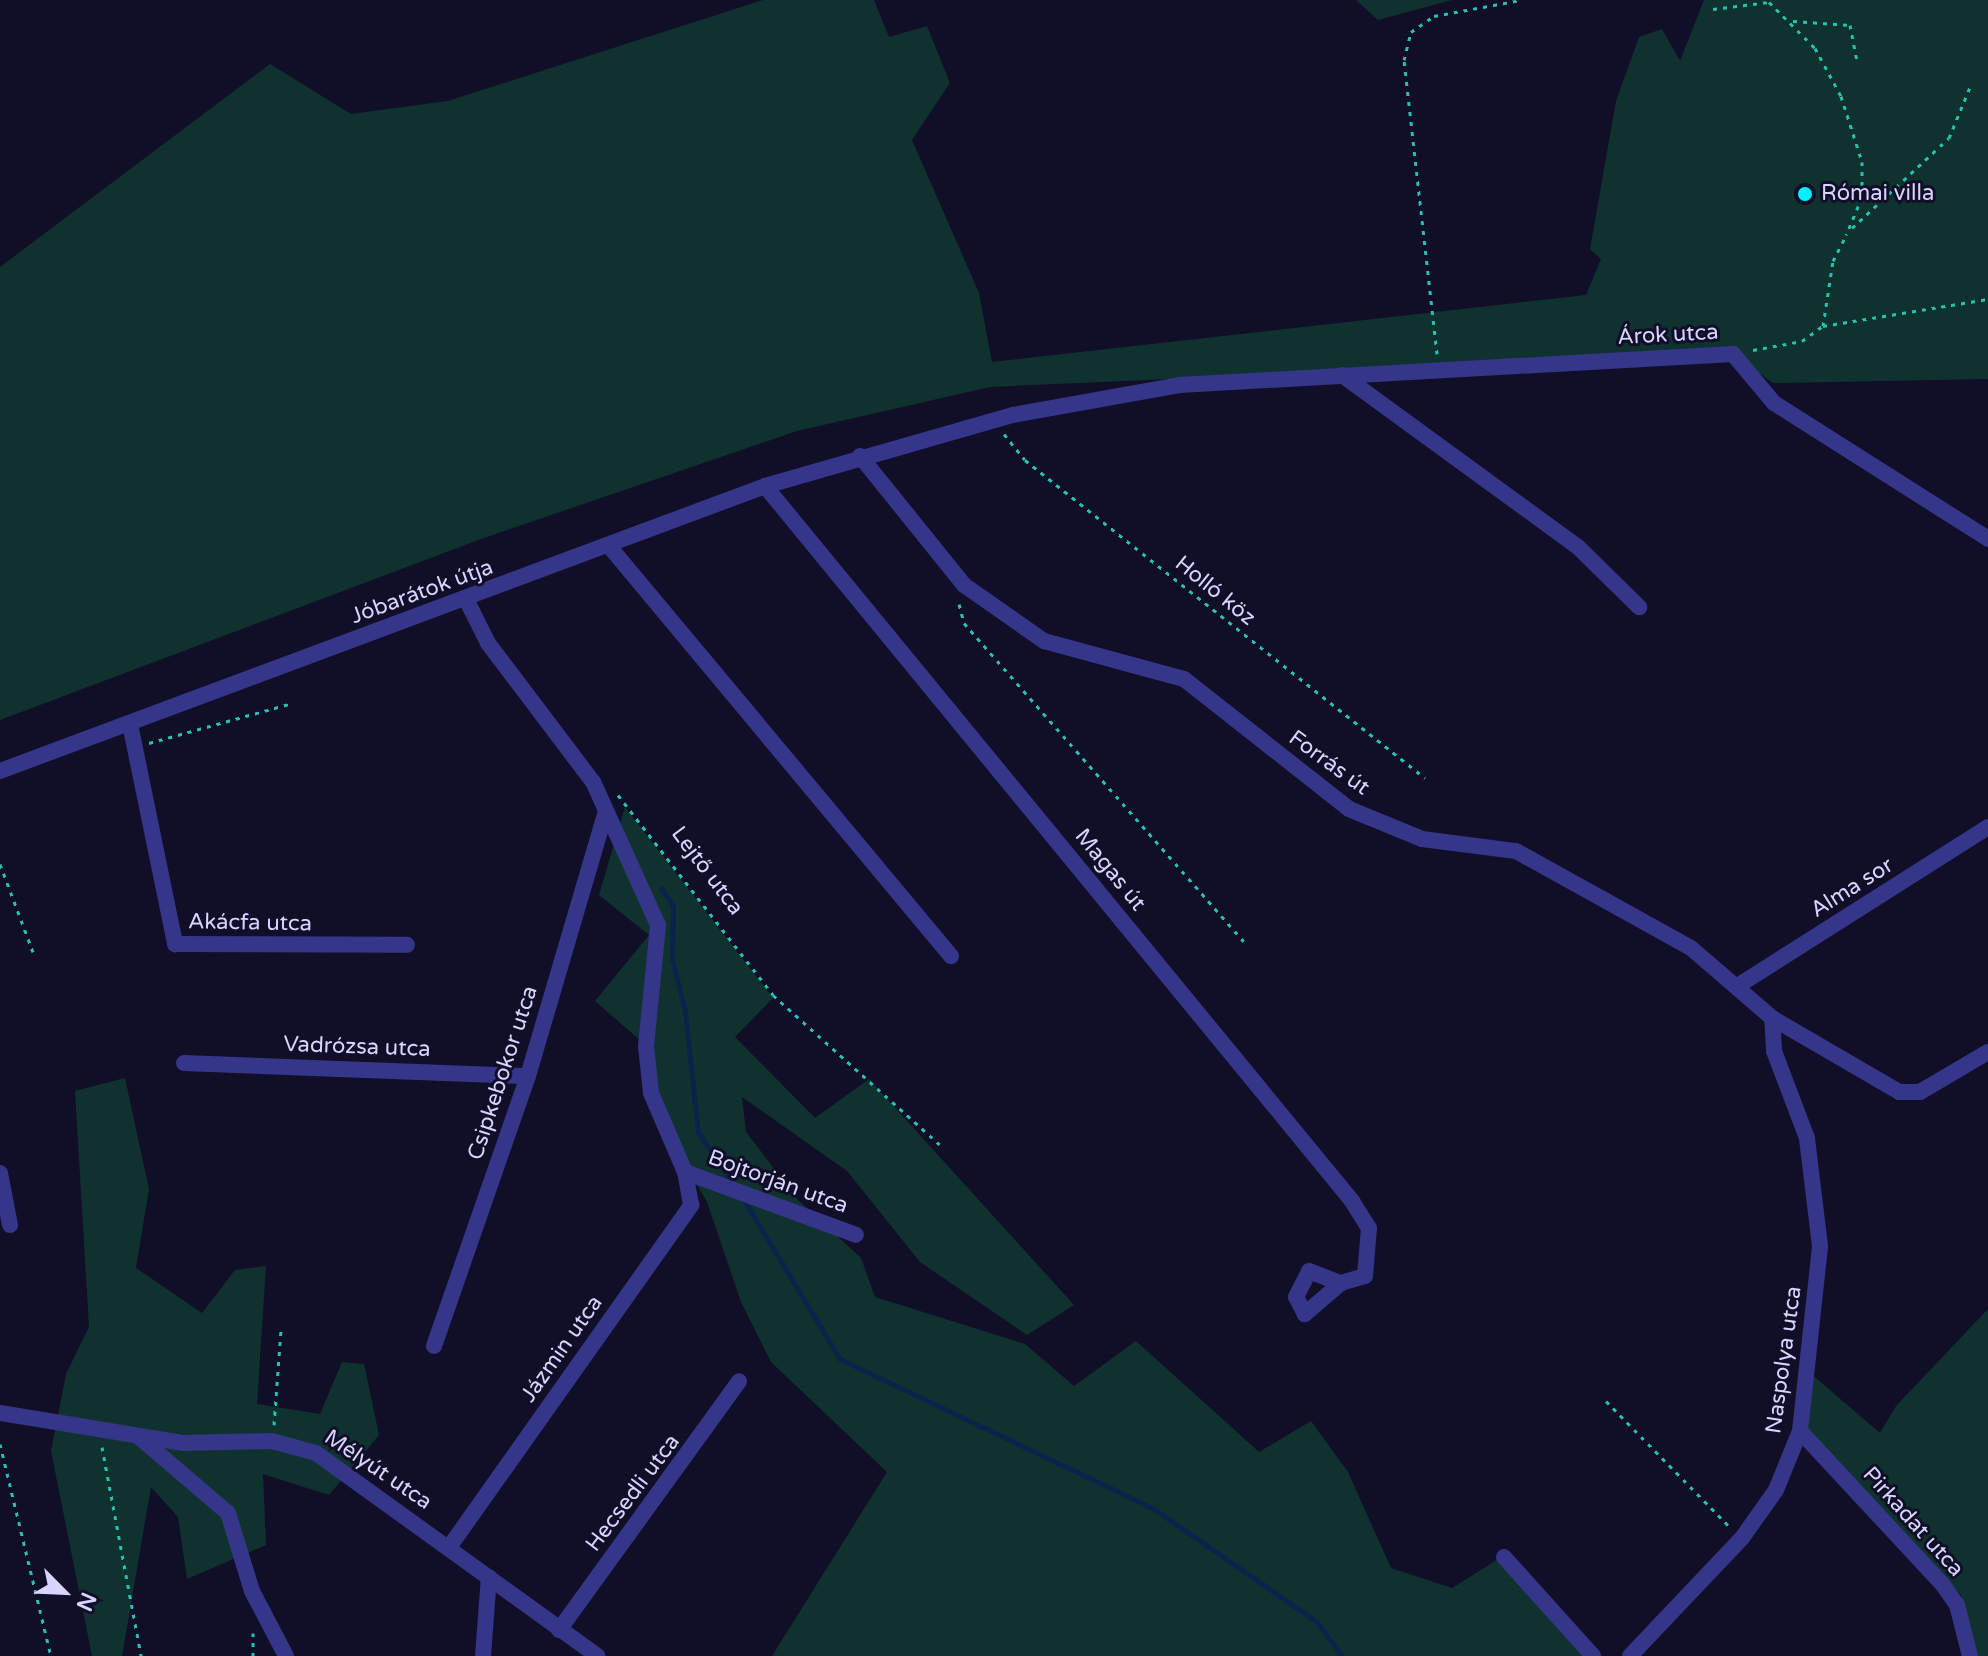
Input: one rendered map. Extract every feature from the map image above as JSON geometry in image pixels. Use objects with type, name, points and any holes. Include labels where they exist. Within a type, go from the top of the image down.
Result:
[{"type":"street","name":"Árok utca","points":[[994,421],[1179,385],[1733,354],[1774,403],[1984,539]]},
{"type":"street","points":[[1342,375],[1578,547],[1639,607]]},
{"type":"street","name":"Jóbarátok útja","points":[[0,771],[765,486],[860,456],[994,421]]},
{"type":"street","name":"Forrás út","points":[[860,456],[964,585],[1044,641],[1184,679],[1349,809],[1422,839],[1516,851],[1691,948],[1739,985],[1772,1018],[1899,1092],[1920,1092],[1988,1052]]},
{"type":"street","name":"Magas út","points":[[765,486],[1352,1201],[1369,1228],[1372,1259],[1365,1276],[1341,1283]]},
{"type":"street","points":[[609,546],[951,956]]},
{"type":"street","points":[[466,599],[488,643],[593,782]]},
{"type":"street","name":"Akácfa utca","points":[[130,724],[138,746],[175,944],[407,945]]},
{"type":"street","name":"Jázmin utca","points":[[450,1546],[691,1205],[685,1172],[651,1093],[646,1046],[658,925],[593,782]]},
{"type":"street","name":"Csipkebokor utca","points":[[434,1346],[528,1076],[606,811]]},
{"type":"street","name":"Alma sor","points":[[1739,985],[1988,827]]},
{"type":"street","name":"Naspolya utca","points":[[1630,1656],[1742,1538],[1776,1490],[1800,1431],[1820,1246],[1807,1138],[1774,1051],[1772,1018]]},
{"type":"street","name":"Vadrózsa utca","points":[[184,1063],[528,1076]]},
{"type":"street","name":"Bojtorján utca","points":[[685,1172],[856,1235]]},
{"type":"street","points":[[0,1173],[10,1225]]},
{"type":"street","name":"Hecsedli utca","points":[[559,1630],[739,1381]]},
{"type":"street","name":"Mélyút utca","points":[[0,1413],[132,1431],[201,1445],[272,1441],[316,1453],[450,1546],[597,1656]]},
{"type":"street","points":[[132,1431],[228,1513],[252,1591],[286,1656]]},
{"type":"street","name":"Pirkadat utca","points":[[1800,1431],[1943,1585],[1957,1605],[1970,1656]]},
{"type":"street","points":[[1504,1557],[1593,1656]]},
{"type":"street","points":[[483,1656],[489,1577]]},
{"type":"path","points":[[1438,370],[1408,46],[1411,32],[1434,16],[1521,0]]},
{"type":"path","points":[[1713,9],[1769,2],[1792,21],[1830,74],[1857,140],[1863,184],[1846,235],[1833,261],[1823,326]]},
{"type":"path","points":[[1792,21],[1850,25],[1857,62]]},
{"type":"path","points":[[1846,235],[1949,138],[1970,87]]},
{"type":"path","points":[[1733,354],[1802,341],[1823,326],[1988,299]]},
{"type":"path","name":"Holló köz","points":[[994,421],[1025,460],[1425,778]]},
{"type":"path","points":[[964,585],[964,623],[1246,944]]},
{"type":"path","points":[[138,746],[292,703]]},
{"type":"path","name":"Lejtő utca","points":[[593,782],[624,798],[773,995],[941,1146]]},
{"type":"path","points":[[0,864],[33,952]]},
{"type":"path","points":[[272,1441],[281,1329]]},
{"type":"path","points":[[1606,1401],[1742,1538]]},
{"type":"path","points":[[97,1426],[141,1656]]},
{"type":"path","points":[[0,1444],[51,1656]]},
{"type":"green space","points":[[763,0],[874,0],[889,37],[927,26],[950,83],[912,140],[979,293],[992,362],[1586,295],[1601,259],[1590,249],[1616,101],[1639,37],[1662,29],[1680,61],[1704,0],[1988,0],[1988,379],[1773,383],[1733,354],[990,387],[797,431],[481,539],[0,720],[0,267],[270,64],[351,114],[448,101]]},
{"type":"green space","points":[[1356,0],[1452,0],[1378,20]]},
{"type":"green space","points":[[625,807],[773,998],[735,1037],[815,1118],[869,1079],[1074,1305],[1027,1335],[920,1262],[847,1171],[742,1097],[746,1132],[798,1200],[861,1258],[875,1297],[1025,1344],[1074,1386],[1136,1341],[1259,1452],[1311,1421],[1348,1472],[1391,1568],[1452,1588],[1500,1558],[1589,1656],[772,1656],[887,1472],[771,1362],[741,1302],[707,1202],[653,1108],[641,1041],[595,1001],[649,935],[599,895]]},
{"type":"green space","points":[[125,1078],[149,1189],[136,1268],[202,1313],[235,1270],[266,1266],[257,1404],[320,1414],[342,1362],[364,1364],[379,1435],[329,1495],[263,1474],[266,1545],[187,1579],[178,1517],[151,1487],[122,1656],[92,1656],[51,1451],[66,1374],[89,1327],[75,1091]]},
{"type":"green space","points":[[1988,1309],[1988,1656],[1975,1656],[1961,1595],[1808,1429],[1810,1373],[1880,1433],[1896,1406]]},
{"type":"waterway","points":[[661,888],[673,906],[672,959],[685,1011],[698,1132],[734,1185]]},
{"type":"waterway","points":[[744,1200],[840,1359],[1154,1509],[1317,1622],[1342,1656]]},
{"type":"place","name":"Római villa","points":[[1805,194]]}]
